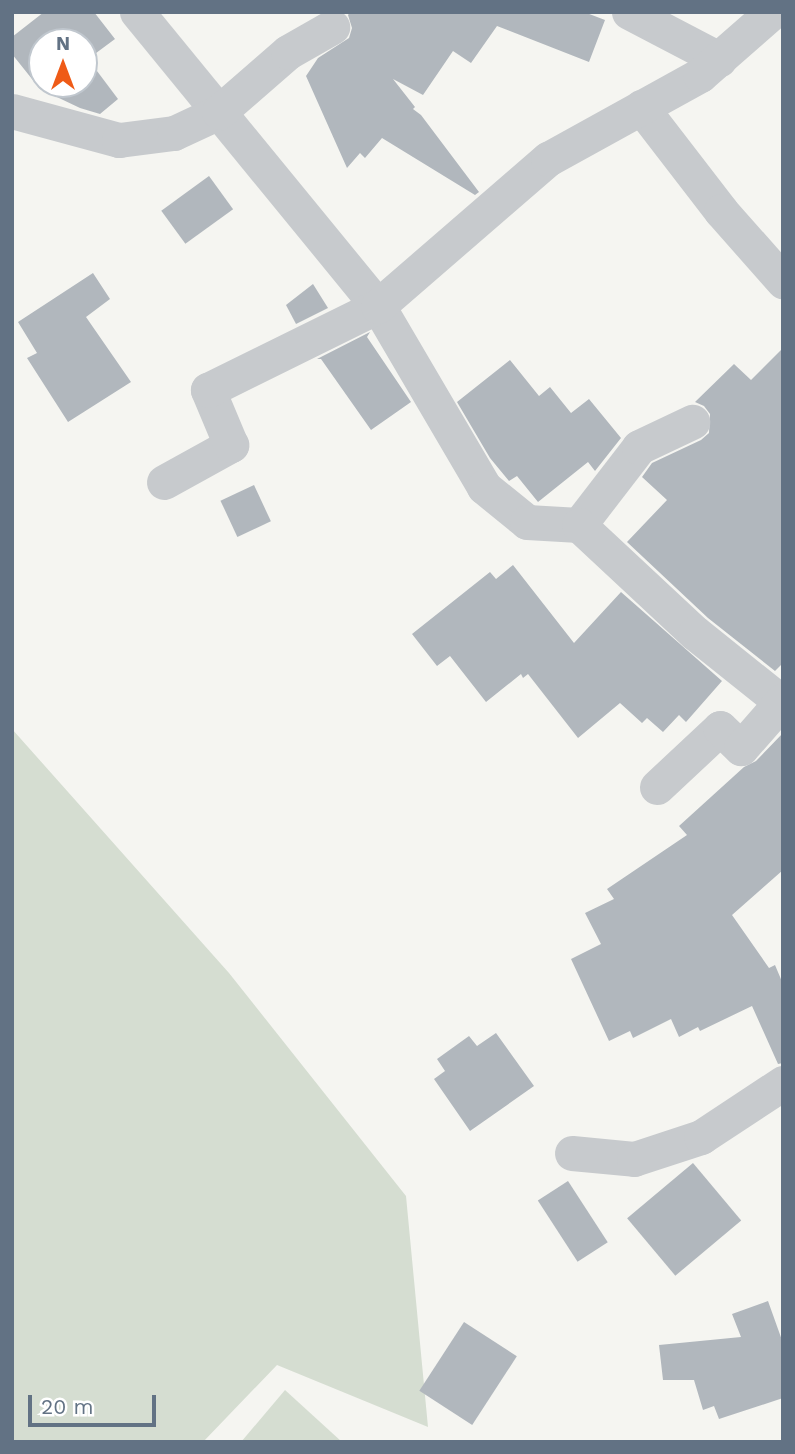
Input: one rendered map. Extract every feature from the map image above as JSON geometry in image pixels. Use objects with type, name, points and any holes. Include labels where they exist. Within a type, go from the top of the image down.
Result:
[{"type":"street","points":[[137,12],[378,306],[484,487],[527,522],[579,525],[695,633],[782,701],[741,748],[720,728],[657,787]]},
{"type":"street","points":[[629,12],[719,59]]},
{"type":"street","points":[[164,482],[231,445],[208,390],[378,306],[548,159],[700,75],[772,12]]},
{"type":"street","points":[[12,111],[119,140],[174,133],[219,111],[288,52],[332,27]]},
{"type":"street","points":[[641,107],[721,211],[783,281]]},
{"type":"street","points":[[579,525],[639,447],[691,422]]},
{"type":"street","points":[[572,1153],[634,1159],[701,1137],[783,1083]]},
{"type":"shaded area","points":[[12,729],[229,973],[406,1196],[428,1427],[277,1365],[203,1442],[12,1442]]},
{"type":"shaded area","points":[[285,1390],[342,1442],[241,1442]]},
{"type":"building","points":[[44,12],[94,12],[115,39],[98,52],[98,28],[28,28],[28,74],[12,54],[12,37]]},
{"type":"building","points":[[350,12],[584,12],[605,20],[589,62],[497,26],[471,63],[453,51],[423,95],[393,79],[415,107],[413,109],[421,115],[479,192],[475,195],[382,138],[365,158],[360,153],[347,168],[306,76],[318,58],[349,38],[352,28],[348,15]]},
{"type":"building","points":[[98,72],[118,99],[100,114],[59,98],[98,98]]},
{"type":"building","points":[[209,176],[233,209],[185,244],[161,211]]},
{"type":"building","points":[[93,273],[110,299],[86,317],[131,382],[68,422],[27,358],[37,353],[18,322]]},
{"type":"building","points":[[313,284],[328,308],[296,324],[286,305]]},
{"type":"building","points":[[370,332],[367,337],[411,402],[371,430],[321,359],[317,359]]},
{"type":"building","points":[[783,348],[783,663],[775,671],[708,618],[627,542],[667,500],[642,477],[652,463],[701,440],[709,433],[710,414],[704,406],[695,402],[734,364],[751,380]]},
{"type":"building","points":[[510,360],[539,396],[550,387],[571,413],[589,399],[621,438],[595,471],[588,462],[538,502],[517,476],[509,481],[490,458],[457,402]]},
{"type":"building","points":[[254,485],[271,521],[237,537],[220,501]]},
{"type":"building","points":[[513,565],[574,643],[621,592],[722,681],[686,722],[679,715],[663,732],[647,718],[642,723],[620,703],[578,738],[528,674],[523,678],[521,674],[486,702],[450,656],[437,666],[412,634],[490,572],[496,579]]},
{"type":"building","points":[[783,733],[783,870],[732,915],[769,968],[775,965],[783,984],[783,1063],[778,1064],[752,1006],[700,1031],[698,1027],[679,1037],[671,1019],[633,1038],[630,1031],[609,1041],[571,959],[601,944],[585,913],[614,899],[607,889],[687,835],[679,826],[744,767],[756,761]]},
{"type":"building","points":[[496,1033],[534,1086],[470,1131],[434,1079],[445,1071],[437,1059],[469,1036],[477,1046]]},
{"type":"building","points":[[693,1163],[741,1220],[675,1276],[627,1218]]},
{"type":"building","points":[[568,1181],[608,1242],[578,1262],[538,1201]]},
{"type":"building","points":[[768,1301],[783,1343],[783,1398],[719,1419],[714,1406],[703,1410],[694,1380],[663,1380],[659,1345],[741,1337],[732,1314]]},
{"type":"building","points":[[464,1322],[517,1356],[472,1425],[419,1391]]}]
